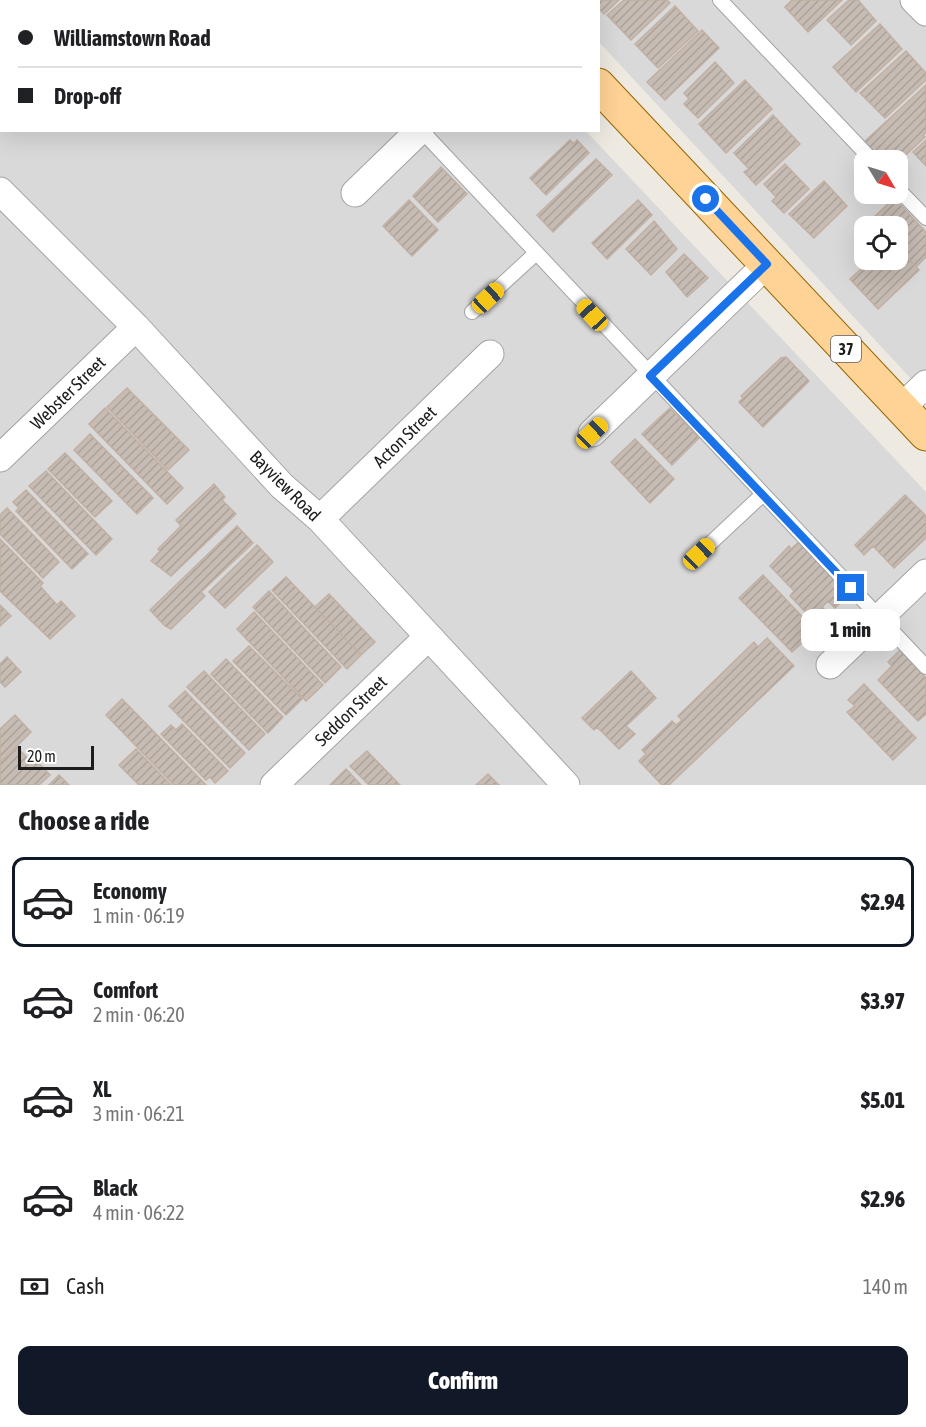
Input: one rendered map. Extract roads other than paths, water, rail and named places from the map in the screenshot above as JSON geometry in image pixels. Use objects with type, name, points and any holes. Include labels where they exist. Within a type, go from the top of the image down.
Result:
[{"type":"main road","name":"37","points":[[600,87],[926,434]]},
{"type":"street","points":[[914,0],[926,12]]},
{"type":"street","points":[[355,193],[419,132]]},
{"type":"street","name":"Bayview Road","points":[[0,191],[136,327],[282,486],[320,519],[566,785]]},
{"type":"street","points":[[592,433],[767,264]]},
{"type":"street","name":"Webster Street","points":[[0,458],[136,327]]},
{"type":"street","name":"Acton Street","points":[[320,519],[490,354]]},
{"type":"street","points":[[901,408],[926,384]]},
{"type":"street","points":[[830,665],[926,573]]},
{"type":"street","name":"Seddon Street","points":[[274,785],[428,637]]},
{"type":"lane","points":[[720,0],[862,150]]},
{"type":"lane","points":[[423,132],[926,668]]},
{"type":"lane","points":[[908,199],[926,218]]},
{"type":"lane","points":[[472,312],[535,254]]},
{"type":"lane","points":[[699,554],[762,495]]}]
